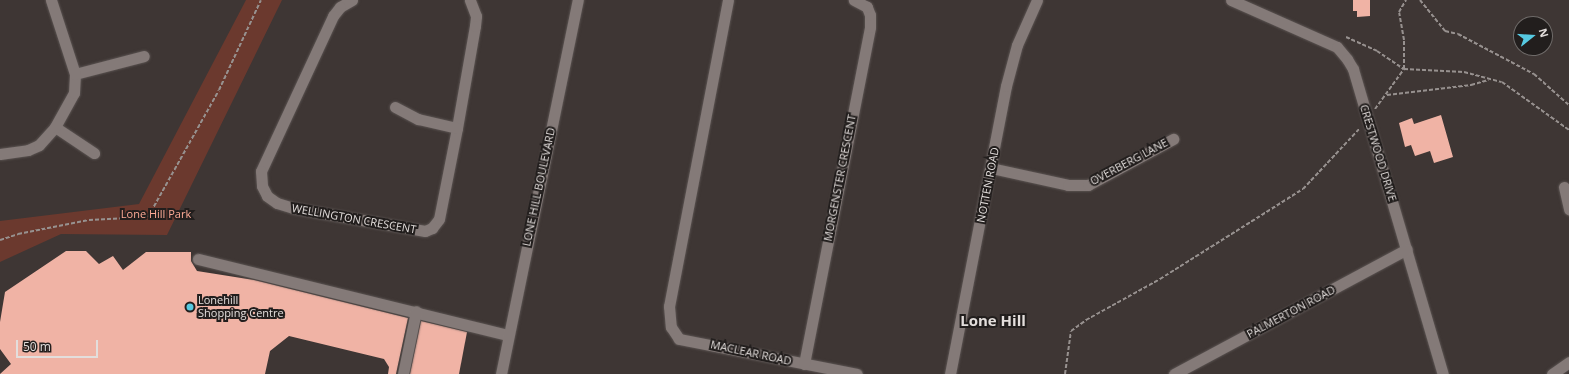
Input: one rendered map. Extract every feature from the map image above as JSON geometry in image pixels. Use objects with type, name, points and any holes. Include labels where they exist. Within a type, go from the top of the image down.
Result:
[{"type":"street","points":[[0,154],[28,150],[38,145],[55,127],[74,93],[75,74],[51,0]]},
{"type":"street","name":"WELLINGTON CRESCENT","points":[[352,0],[340,7],[333,16],[261,171],[262,186],[267,196],[277,204],[425,231],[432,228],[439,219],[457,128],[476,26],[476,16],[470,0]]},
{"type":"street","name":"LONE HILL BOULEVARD","points":[[501,374],[578,0]]},
{"type":"street","name":"MACLEAR ROAD","points":[[728,0],[669,306],[671,327],[679,339],[857,374]]},
{"type":"street","name":"MORGENSTER CRESCENT","points":[[804,364],[870,27],[870,15],[867,7],[854,0]]},
{"type":"street","name":"NOTTEN ROAD","points":[[950,374],[1012,63],[1037,0]]},
{"type":"street","name":"CRESTWOOD DRIVE","points":[[1231,0],[1337,47],[1353,69],[1443,374]]},
{"type":"street","points":[[75,74],[144,56]]},
{"type":"street","points":[[395,107],[418,119],[457,128]]},
{"type":"street","points":[[55,127],[94,153]]},
{"type":"street","name":"OVERBERG LANE","points":[[991,168],[1068,185],[1088,185],[1173,139]]},
{"type":"street","points":[[1564,187],[1569,209]]},
{"type":"street","name":"PALMERTON ROAD","points":[[1174,374],[1407,249]]},
{"type":"street","points":[[198,259],[416,311],[508,335]]},
{"type":"street","points":[[403,374],[416,311]]},
{"type":"street","points":[[1552,374],[1569,362]]},
{"type":"path","points":[[0,240],[18,234],[89,220],[148,217],[218,90],[261,0]]},
{"type":"path","points":[[1065,374],[1071,331],[1086,320],[1160,279],[1303,189],[1368,119],[1387,95],[1404,68],[1404,40],[1399,12],[1406,0]]},
{"type":"path","points":[[1420,0],[1445,31],[1458,34],[1534,74],[1569,105]]},
{"type":"path","points":[[1346,37],[1377,51],[1404,68],[1464,72],[1510,86],[1569,130]]},
{"type":"path","points":[[1387,95],[1471,85],[1489,80]]},
{"type":"green space","name":"Lone Hill Park","points":[[246,0],[282,0],[167,235],[61,234],[0,262],[0,221],[139,204]]},
{"type":"building","points":[[1353,0],[1370,0],[1370,16],[1357,17],[1357,11],[1353,11]]},
{"type":"building","points":[[1441,115],[1453,157],[1434,163],[1430,151],[1415,156],[1411,145],[1405,147],[1399,123],[1412,118],[1414,124]]},
{"type":"building","name":"Lonehill Shopping Centre","points":[[66,251],[86,251],[99,264],[113,256],[123,270],[146,252],[191,252],[191,261],[197,271],[254,280],[408,318],[396,374],[388,374],[389,367],[384,359],[289,336],[270,351],[265,374],[0,374],[11,364],[0,349],[0,322],[5,292]]},
{"type":"building","points":[[421,321],[467,332],[459,374],[410,374]]},
{"type":"place","name":"Lonehill Shopping Centre","points":[[190,307]]},
{"type":"district","name":"Lone Hill","points":[[993,321]]}]
